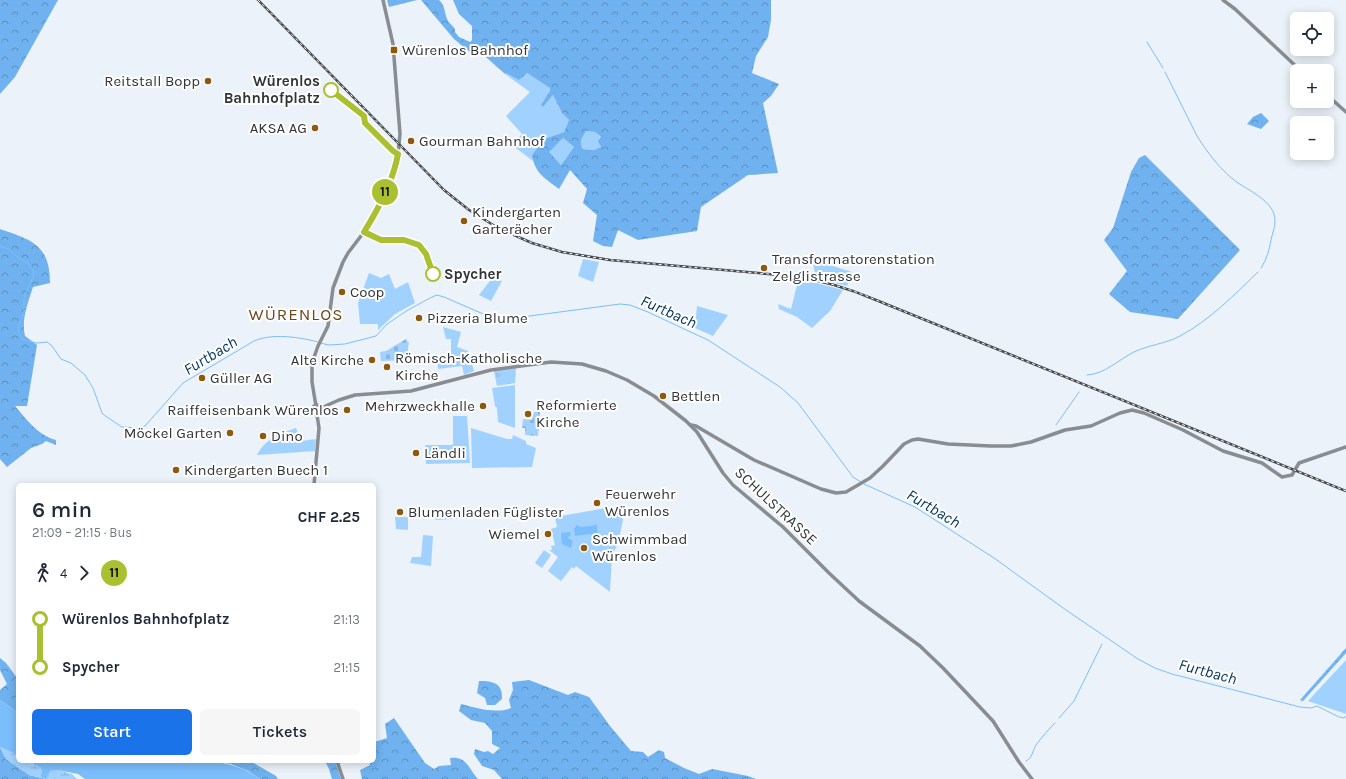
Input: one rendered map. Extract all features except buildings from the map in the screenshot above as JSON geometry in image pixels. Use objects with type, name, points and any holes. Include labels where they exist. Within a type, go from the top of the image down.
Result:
[{"type":"street","points":[[316,406],[312,382],[312,363],[328,326],[333,288],[348,253],[364,232],[377,209],[392,174],[398,154],[400,134],[393,44],[383,0]]},
{"type":"street","points":[[1223,0],[1293,64]]},
{"type":"street","points":[[1334,101],[1346,112]]},
{"type":"street","name":"SCHULSTRASSE","points":[[321,408],[355,395],[411,391],[491,370],[519,366],[563,362],[582,364],[598,368],[627,380],[654,396],[691,425],[723,473],[733,485],[783,527],[859,602],[920,646],[943,668],[993,721],[1019,762],[1032,779]]},
{"type":"street","points":[[316,406],[321,408],[321,413],[317,415]]},
{"type":"street","points":[[316,406],[313,407],[312,411],[313,414],[317,415]]},
{"type":"street","points":[[691,425],[696,426],[754,460],[822,489],[840,494],[870,478],[904,444],[912,440],[918,439],[948,444],[1011,446],[1031,442],[1066,430],[1091,426],[1120,413],[1132,410],[1144,413],[1177,427],[1224,451],[1262,463],[1280,476],[1286,477],[1292,475],[1299,463],[1346,447]]},
{"type":"street","points":[[314,483],[318,428],[317,415]]},
{"type":"street","points":[[338,763],[343,779]]},
{"type":"green space","points":[[0,0],[58,0],[15,77],[0,94]]},
{"type":"green space","points":[[387,0],[417,0],[389,7]]},
{"type":"green space","points":[[421,0],[439,0],[443,5],[448,21],[455,29],[455,32],[459,37],[470,42],[472,40],[472,26],[459,14],[453,0],[771,0],[771,20],[768,37],[756,56],[752,73],[779,84],[771,96],[763,103],[778,173],[748,175],[701,207],[697,231],[638,240],[618,230],[612,247],[603,246],[593,241],[597,215],[583,203],[587,189],[570,170],[559,189],[541,175],[533,161],[532,155],[544,139],[564,132],[569,120],[562,113],[553,95],[543,107],[541,105],[550,91],[550,88],[527,73],[519,80],[506,73],[505,74],[477,49],[472,54],[454,39]],"holes":[[[586,131],[595,132],[601,137],[598,141],[601,147],[594,150],[582,149],[581,140]],[[563,138],[574,147],[561,165],[549,152]]]},
{"type":"green space","points":[[527,73],[551,88],[543,107],[553,95],[562,113],[569,120],[564,132],[544,139],[532,155],[533,161],[512,145],[522,134],[506,116],[530,92],[505,74]]},
{"type":"green space","points":[[1261,113],[1269,121],[1261,129],[1247,124],[1253,117]]},
{"type":"green space","points":[[586,131],[595,132],[601,138],[602,147],[594,150],[582,149],[581,140]]},
{"type":"green space","points":[[563,138],[574,147],[561,165],[548,152]]},
{"type":"green space","points":[[1145,155],[1240,250],[1178,319],[1130,312],[1109,294],[1127,271],[1104,240],[1113,228],[1131,172],[1139,158]]},
{"type":"green space","points":[[0,229],[30,241],[43,252],[47,260],[50,283],[33,287],[24,317],[25,336],[37,345],[27,406],[15,406],[38,431],[56,440],[56,445],[46,441],[31,448],[7,467],[0,459]]},
{"type":"green space","points":[[583,259],[599,262],[593,282],[578,276]]},
{"type":"green space","points":[[820,262],[852,272],[847,286],[816,278],[813,264]]},
{"type":"green space","points":[[369,273],[381,278],[389,274],[395,289],[408,282],[415,303],[395,314],[378,330],[378,324],[360,324],[358,303]]},
{"type":"green space","points":[[493,277],[502,281],[491,301],[479,295]]},
{"type":"green space","points":[[798,281],[816,283],[843,290],[830,311],[812,328],[797,317],[779,309],[778,304],[791,309]]},
{"type":"green space","points":[[697,306],[728,315],[713,336],[695,328]]},
{"type":"green space","points":[[443,327],[461,332],[457,347],[468,351],[474,371],[464,375],[462,366],[438,369],[437,359],[451,360],[451,339],[446,339]]},
{"type":"green space","points":[[406,339],[409,343],[408,360],[381,361],[380,352],[386,351]]},
{"type":"green space","points":[[516,368],[515,383],[497,386],[494,371]]},
{"type":"green space","points":[[515,385],[515,428],[498,422],[497,408],[495,406],[492,388]]},
{"type":"green space","points":[[534,412],[540,412],[538,436],[525,435],[525,428],[522,428],[523,419],[532,420]]},
{"type":"green space","points":[[453,416],[467,416],[470,463],[426,464],[425,445],[453,444]]},
{"type":"green space","points":[[296,428],[301,441],[316,439],[315,451],[257,455],[260,449],[269,441]]},
{"type":"green space","points":[[471,428],[507,439],[512,439],[513,435],[526,441],[526,444],[536,448],[532,467],[472,468]]},
{"type":"green space","name":"Schwimmbad Würenlos","points":[[612,507],[621,514],[623,520],[618,544],[612,555],[610,592],[576,566],[574,569],[572,567],[561,581],[548,571],[558,557],[549,550],[552,550],[551,546],[555,545],[551,529],[557,527],[555,517]]},
{"type":"green space","points":[[434,510],[468,510],[468,518],[436,520],[434,518]]},
{"type":"green space","points":[[395,517],[408,517],[408,530],[396,529]]},
{"type":"green space","points":[[423,535],[433,536],[431,566],[410,563],[412,557],[421,557]]},
{"type":"green space","points":[[544,550],[551,555],[542,568],[535,563]]},
{"type":"green space","points":[[1346,648],[1346,653],[1303,701],[1300,700]]},
{"type":"green space","points":[[0,658],[6,663],[16,676],[16,712],[0,700],[0,690],[7,684],[0,670]]},
{"type":"green space","points":[[1346,660],[1346,714],[1308,701]]},
{"type":"green space","points":[[529,680],[568,695],[575,692],[589,697],[610,726],[631,751],[643,752],[648,757],[659,750],[664,752],[665,758],[699,774],[712,769],[756,779],[502,779],[494,770],[482,766],[474,754],[475,749],[484,752],[488,751],[493,754],[500,748],[492,744],[492,731],[485,723],[471,720],[459,711],[461,704],[479,709],[505,710],[511,708],[509,700],[513,690],[512,682]]},
{"type":"green space","points":[[479,681],[493,682],[499,686],[501,689],[502,699],[495,705],[487,705],[485,698],[477,693]]},
{"type":"green space","points":[[394,718],[425,763],[434,769],[439,766],[451,765],[450,758],[456,758],[464,761],[478,779],[362,779],[360,770],[370,765],[370,763],[376,763],[376,741],[387,738],[385,724]]},
{"type":"green space","points":[[0,747],[6,759],[29,775],[46,779],[0,779]]},
{"type":"green space","points":[[0,747],[16,754],[16,763],[32,763],[49,771],[58,770],[72,774],[77,779],[46,779],[29,775],[6,759]]},
{"type":"green space","points":[[225,763],[253,763],[276,776],[278,779],[260,779],[248,771]]},
{"type":"green space","points":[[326,763],[336,763],[341,779],[332,779]]},
{"type":"shaded area","points":[[576,525],[582,527],[597,525],[598,537],[592,537],[591,534],[575,536],[574,528]]},
{"type":"shaded area","points":[[570,532],[571,536],[568,538],[573,541],[571,548],[562,544],[561,533]]},
{"type":"shaded area","points":[[0,700],[16,712],[16,754],[0,747]]},
{"type":"shaded area","points":[[32,763],[223,763],[238,767],[260,779],[85,779],[78,774],[58,770],[50,771],[46,779],[41,777],[41,768]]},
{"type":"waterway","points":[[1147,42],[1163,68]]},
{"type":"waterway","points":[[1165,72],[1197,136],[1209,154],[1229,176],[1260,197],[1271,208],[1274,215],[1275,226],[1268,254],[1261,268]]},
{"type":"waterway","name":"Furtbach","points":[[0,246],[9,249],[16,256],[28,263],[34,272],[24,297],[24,312],[18,329],[20,337],[24,340],[37,343],[47,342],[52,346],[61,359],[71,363],[85,375],[93,388],[102,413],[122,427],[138,428],[145,426],[183,383],[254,341],[277,336],[294,337],[318,342]]},
{"type":"waterway","points":[[1087,375],[1100,372],[1134,352],[1174,339],[1191,330],[1221,307],[1258,272]]},
{"type":"waterway","name":"Furtbach","points":[[321,343],[328,345],[345,344],[376,336],[387,324],[408,310],[437,295],[481,313],[507,319],[620,304],[630,305],[708,340],[780,387],[798,403],[853,477],[861,482]]},
{"type":"waterway","points":[[1056,425],[1079,392]]},
{"type":"waterway","name":"Furtbach","points":[[864,484],[915,507],[994,558],[1066,610],[1138,659],[1155,668],[1172,674],[1300,707],[1311,708],[1317,706],[1339,717],[1344,718],[1346,716]]},
{"type":"waterway","points":[[1059,718],[1074,701],[1102,644]]},
{"type":"waterway","points":[[1302,701],[1304,696],[1346,650]]},
{"type":"waterway","points":[[1026,761],[1031,756],[1038,742],[1055,723]]},
{"type":"railway","points":[[258,0],[444,190],[469,210],[498,228],[532,243],[562,252],[610,260],[791,276],[824,282],[845,288],[1346,491]]},
{"type":"bus line","name":"11","points":[[331,90],[364,116],[365,123],[369,128],[398,154],[388,186],[364,232],[381,240],[404,240],[419,245],[426,254],[433,274]]},
{"type":"place","name":"Würenlos Bahnhof","points":[[394,50]]},
{"type":"place","name":"Reitstall Bopp","points":[[208,81]]},
{"type":"place","name":"Würenlos Bahnhofplatz","points":[[331,90]]},
{"type":"place","name":"AKSA AG","points":[[315,128]]},
{"type":"place","name":"Gourman Bahnhof","points":[[411,141]]},
{"type":"place","name":"Kindergarten Garterächer","points":[[464,221]]},
{"type":"place","name":"Transformatorenstation Zelglistrasse","points":[[764,268]]},
{"type":"place","name":"Spycher","points":[[433,274]]},
{"type":"place","name":"Coop","points":[[342,292]]},
{"type":"place","name":"Pizzeria Blume","points":[[419,318]]},
{"type":"place","name":"Alte Kirche","points":[[372,360]]},
{"type":"place","name":"Römisch-Katholische Kirche","points":[[387,367]]},
{"type":"place","name":"Güller AG","points":[[202,378]]},
{"type":"place","name":"Bettlen","points":[[663,396]]},
{"type":"place","name":"Mehrzweckhalle","points":[[483,406]]},
{"type":"place","name":"Raiffeisenbank Würenlos","points":[[347,410]]},
{"type":"place","name":"Reformierte Kirche","points":[[528,414]]},
{"type":"place","name":"Möckel Garten","points":[[230,433]]},
{"type":"place","name":"Dino","points":[[263,436]]},
{"type":"place","name":"Ländli","points":[[416,453]]},
{"type":"place","name":"Kindergarten Buech 1","points":[[176,470]]},
{"type":"place","name":"Feuerwehr Würenlos","points":[[597,503]]},
{"type":"place","name":"Blumenladen Füglister","points":[[400,512]]},
{"type":"place","name":"Wiemel","points":[[548,534]]},
{"type":"place","name":"Schwimmbad Würenlos","points":[[584,548]]},
{"type":"district","name":"WÜRENLOS","points":[[296,314]]}]
